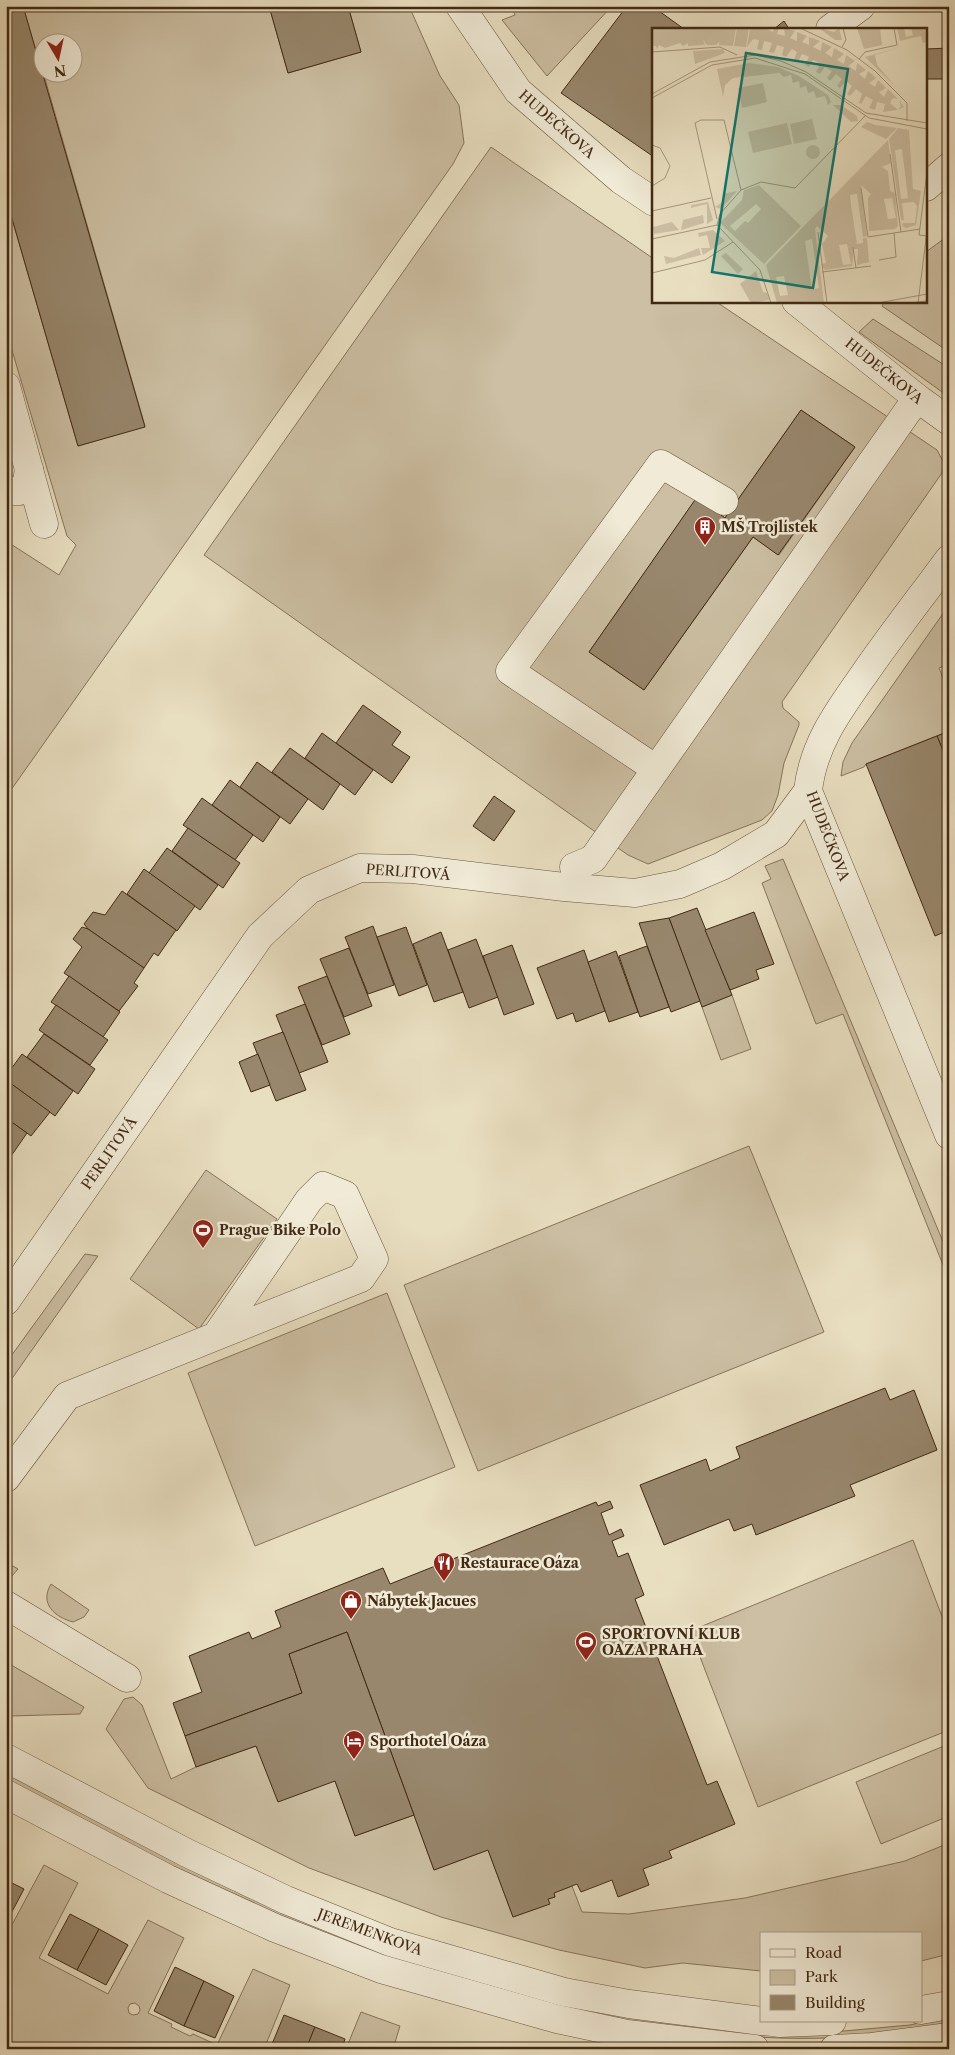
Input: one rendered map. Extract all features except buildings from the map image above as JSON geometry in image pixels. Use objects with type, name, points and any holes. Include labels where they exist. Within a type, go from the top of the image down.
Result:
[{"type":"street","name":"HUDEČKOVA","points":[[460,6],[518,91],[621,180],[652,201]]},
{"type":"street","points":[[831,28],[861,6]]},
{"type":"street","points":[[928,185],[949,168]]},
{"type":"street","name":"HUDEČKOVA","points":[[806,304],[917,398],[949,421]]},
{"type":"street","points":[[6,386],[44,524]]},
{"type":"street","points":[[574,867],[593,859],[917,398]]},
{"type":"street","points":[[656,769],[510,672],[661,464],[724,501]]},
{"type":"street","points":[[6,491],[20,491],[26,488],[29,469]]},
{"type":"street","name":"HUDEČKOVA","points":[[949,559],[830,723],[814,756],[808,791],[949,1135]]},
{"type":"street","name":"PERLITOVÁ","points":[[6,1301],[260,936],[309,890],[360,868],[413,869],[564,887],[635,893],[680,884],[722,866],[776,834],[808,791]]},
{"type":"street","points":[[6,1478],[67,1396],[361,1278],[374,1259],[345,1195],[323,1186],[309,1200],[216,1336]]},
{"type":"street","points":[[6,1605],[127,1678]]},
{"type":"street","name":"JEREMENKOVA","points":[[6,1758],[188,1853],[286,1900],[390,1942],[564,1992],[629,2004],[760,2021]]},
{"type":"street","points":[[6,1794],[168,1879],[275,1928],[381,1970],[558,2019],[627,2034],[755,2049]]},
{"type":"street","points":[[480,1998],[489,1972]]},
{"type":"street","points":[[922,2010],[949,2005]]},
{"type":"street","points":[[772,2022],[806,2022]]},
{"type":"street","points":[[834,2049],[872,2047],[949,2037]]},
{"type":"green space","points":[[23,6],[269,6],[288,73],[361,52],[348,6],[409,6],[440,76],[459,105],[464,143],[453,164],[6,797],[6,541],[59,575],[76,545],[67,536],[6,330],[6,198],[78,446],[145,426],[46,82],[82,82],[82,32],[32,32],[32,37]]},
{"type":"green space","points":[[511,6],[612,6],[547,76],[502,20],[515,15]]},
{"type":"green space","points":[[491,147],[652,258],[652,302],[716,302],[937,450],[945,465],[942,473],[782,702],[783,708],[799,722],[799,725],[784,763],[778,795],[772,811],[762,820],[648,864],[628,855],[204,555]],"holes":[[[801,410],[855,447],[779,555],[753,537],[644,690],[589,652],[697,498],[725,518]]]},
{"type":"green space","points":[[949,235],[949,352],[882,306],[884,302],[928,302],[928,251]]},
{"type":"green space","points":[[873,319],[949,368],[949,397],[859,332]]},
{"type":"green space","points":[[949,605],[949,664],[939,668],[949,693],[949,731],[841,776],[843,762],[852,743]]},
{"type":"green space","points":[[783,859],[949,1256],[949,1280],[843,1014],[816,1024],[762,883],[771,879],[765,866]]},
{"type":"green space","points":[[732,995],[751,1049],[721,1060],[702,1007]]},
{"type":"green space","points":[[749,1146],[824,1332],[478,1471],[404,1285]]},
{"type":"green space","name":"Prague Bike Polo","points":[[206,1170],[277,1219],[199,1329],[130,1279]]},
{"type":"green space","points":[[85,1254],[98,1256],[6,1387],[6,1363]]},
{"type":"green space","points":[[387,1293],[455,1467],[255,1546],[188,1373]]},
{"type":"green space","points":[[913,1540],[949,1635],[949,1730],[758,1807],[690,1631]]},
{"type":"green space","points":[[6,1562],[18,1569],[12,1576],[6,1579]]},
{"type":"green space","points":[[51,1584],[89,1610],[84,1617],[73,1622],[60,1617],[51,1609],[47,1598]]},
{"type":"green space","points":[[6,1662],[84,1707],[80,1714],[10,1716],[6,1714]]},
{"type":"green space","points":[[133,1697],[142,1705],[171,1779],[196,1767],[256,1746],[335,1781],[355,1836],[414,1815],[434,1870],[488,1850],[513,1917],[549,1904],[548,1899],[555,1897],[554,1893],[572,1886],[582,1912],[629,1914],[745,1898],[905,1861],[949,1843],[949,1954],[922,1961],[922,1932],[760,1932],[760,1971],[683,1963],[645,1968],[559,1950],[441,1917],[309,1868],[148,1788],[106,1729],[124,1699]]},
{"type":"green space","points":[[949,1744],[949,1816],[881,1844],[856,1782]]},
{"type":"green space","points":[[6,1767],[455,1973],[456,1977],[392,1961],[293,1922],[201,1881],[6,1779]]},
{"type":"green space","points":[[44,1865],[78,1883],[39,1958],[108,1994],[148,1920],[184,1938],[148,2013],[172,2024],[171,2027],[217,2045],[253,1969],[290,1985],[264,2049],[6,2049],[6,1936]],"holes":[[[135,2003],[139,2006],[138,2014],[133,2015],[129,2013],[128,2008],[130,2004]]]},
{"type":"green space","points":[[516,1992],[833,2032],[910,2025],[949,2016],[949,2023],[895,2033],[840,2037],[785,2038],[730,2035],[676,2029],[622,2019],[568,2008],[515,1994]]},
{"type":"green space","points":[[361,2012],[400,2026],[393,2049],[346,2049]]},
{"type":"place","name":"MŠ Trojlístek","points":[[705,546]]},
{"type":"place","name":"Prague Bike Polo","points":[[203,1249]]},
{"type":"place","name":"Restaurace Oáza","points":[[444,1582]]},
{"type":"place","name":"Nábytek Jacues","points":[[351,1620]]},
{"type":"place","name":"SPORTOVNÍ KLUB OAZA PRAHA","points":[[586,1661]]},
{"type":"place","name":"Sporthotel Oáza","points":[[354,1760]]}]
